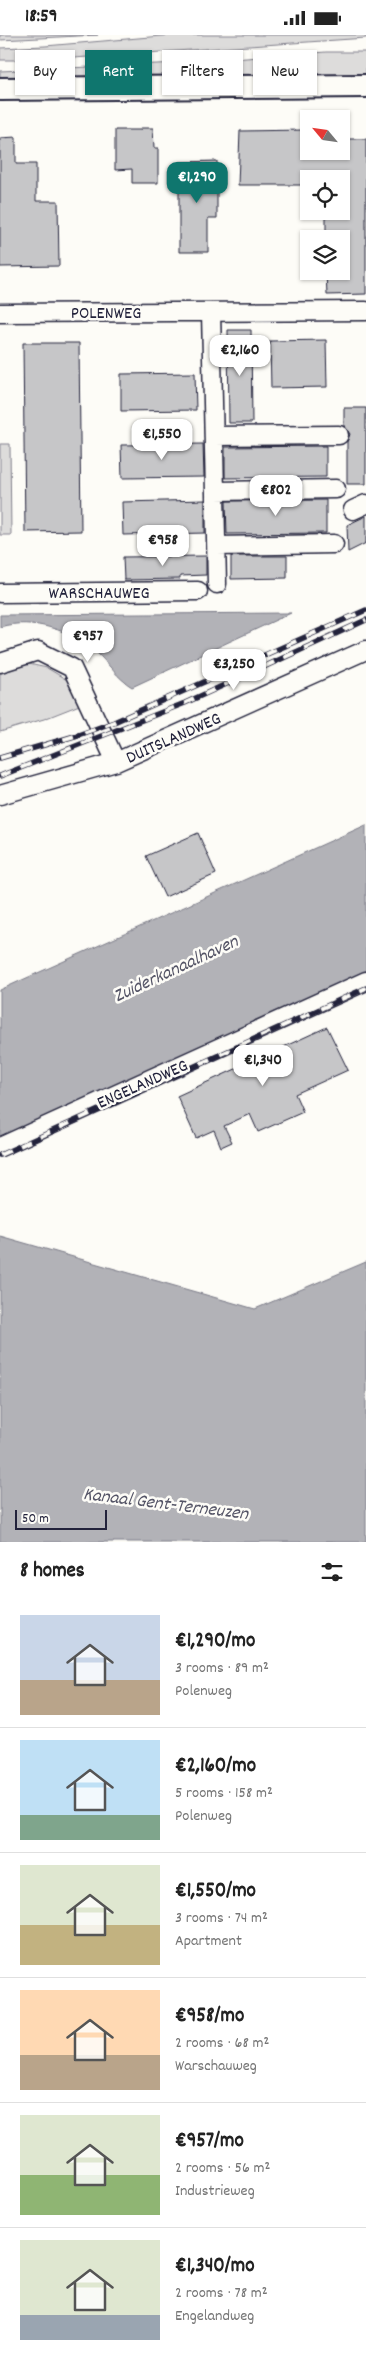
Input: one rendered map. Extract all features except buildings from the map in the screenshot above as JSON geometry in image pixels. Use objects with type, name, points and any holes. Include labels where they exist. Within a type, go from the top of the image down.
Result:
[{"type":"main road","points":[[0,89],[366,86]]},
{"type":"street","name":"POLENWEG","points":[[0,313],[366,311]]},
{"type":"street","points":[[212,312],[217,584]]},
{"type":"street","points":[[214,436],[339,435]]},
{"type":"street","points":[[216,491],[336,489]]},
{"type":"street","points":[[217,546],[334,544]]},
{"type":"street","name":"WARSCHAUWEG","points":[[0,593],[198,591]]},
{"type":"street","name":"DUITSLANDWEG","points":[[0,795],[116,762],[366,650]]},
{"type":"street","points":[[0,663],[38,651],[72,668],[116,762]]},
{"type":"street","name":"ENGELANDWEG","points":[[0,1147],[366,981]]},
{"type":"shaded area","points":[[0,35],[98,35],[0,40]]},
{"type":"shaded area","points":[[173,35],[366,35],[366,38],[190,50],[162,50],[162,52],[152,53],[152,50],[85,50],[85,57],[75,58],[75,50],[15,50],[15,60],[0,60],[0,48]]},
{"type":"shaded area","points":[[366,52],[366,79],[317,80],[317,53]]},
{"type":"shaded area","points":[[243,58],[253,58],[253,80],[243,80]]},
{"type":"shaded area","points":[[152,64],[162,64],[162,81],[152,81]]},
{"type":"shaded area","points":[[85,67],[85,82],[75,82],[75,68]]},
{"type":"shaded area","points":[[15,70],[15,83],[0,83],[0,71]]},
{"type":"shaded area","points":[[0,444],[10,444],[11,535],[0,535]]},
{"type":"shaded area","points":[[29,664],[47,668],[72,683],[82,704],[44,719],[0,732],[0,672],[14,666]]},
{"type":"water","points":[[291,613],[132,687],[117,675],[87,644],[64,632],[38,625],[12,624],[0,627],[0,615]]},
{"type":"water","name":"Zuiderkanaalhaven","points":[[366,825],[366,975],[0,1143],[0,990]]},
{"type":"water","name":"Kanaal Gent-Terneuzen","points":[[0,1236],[255,1309],[366,1262],[366,1542],[0,1542]]},
{"type":"railway","points":[[0,758],[78,735],[114,722],[366,610]]},
{"type":"railway","points":[[0,776],[185,703],[366,620]]},
{"type":"railway","points":[[0,1155],[366,988]]}]
